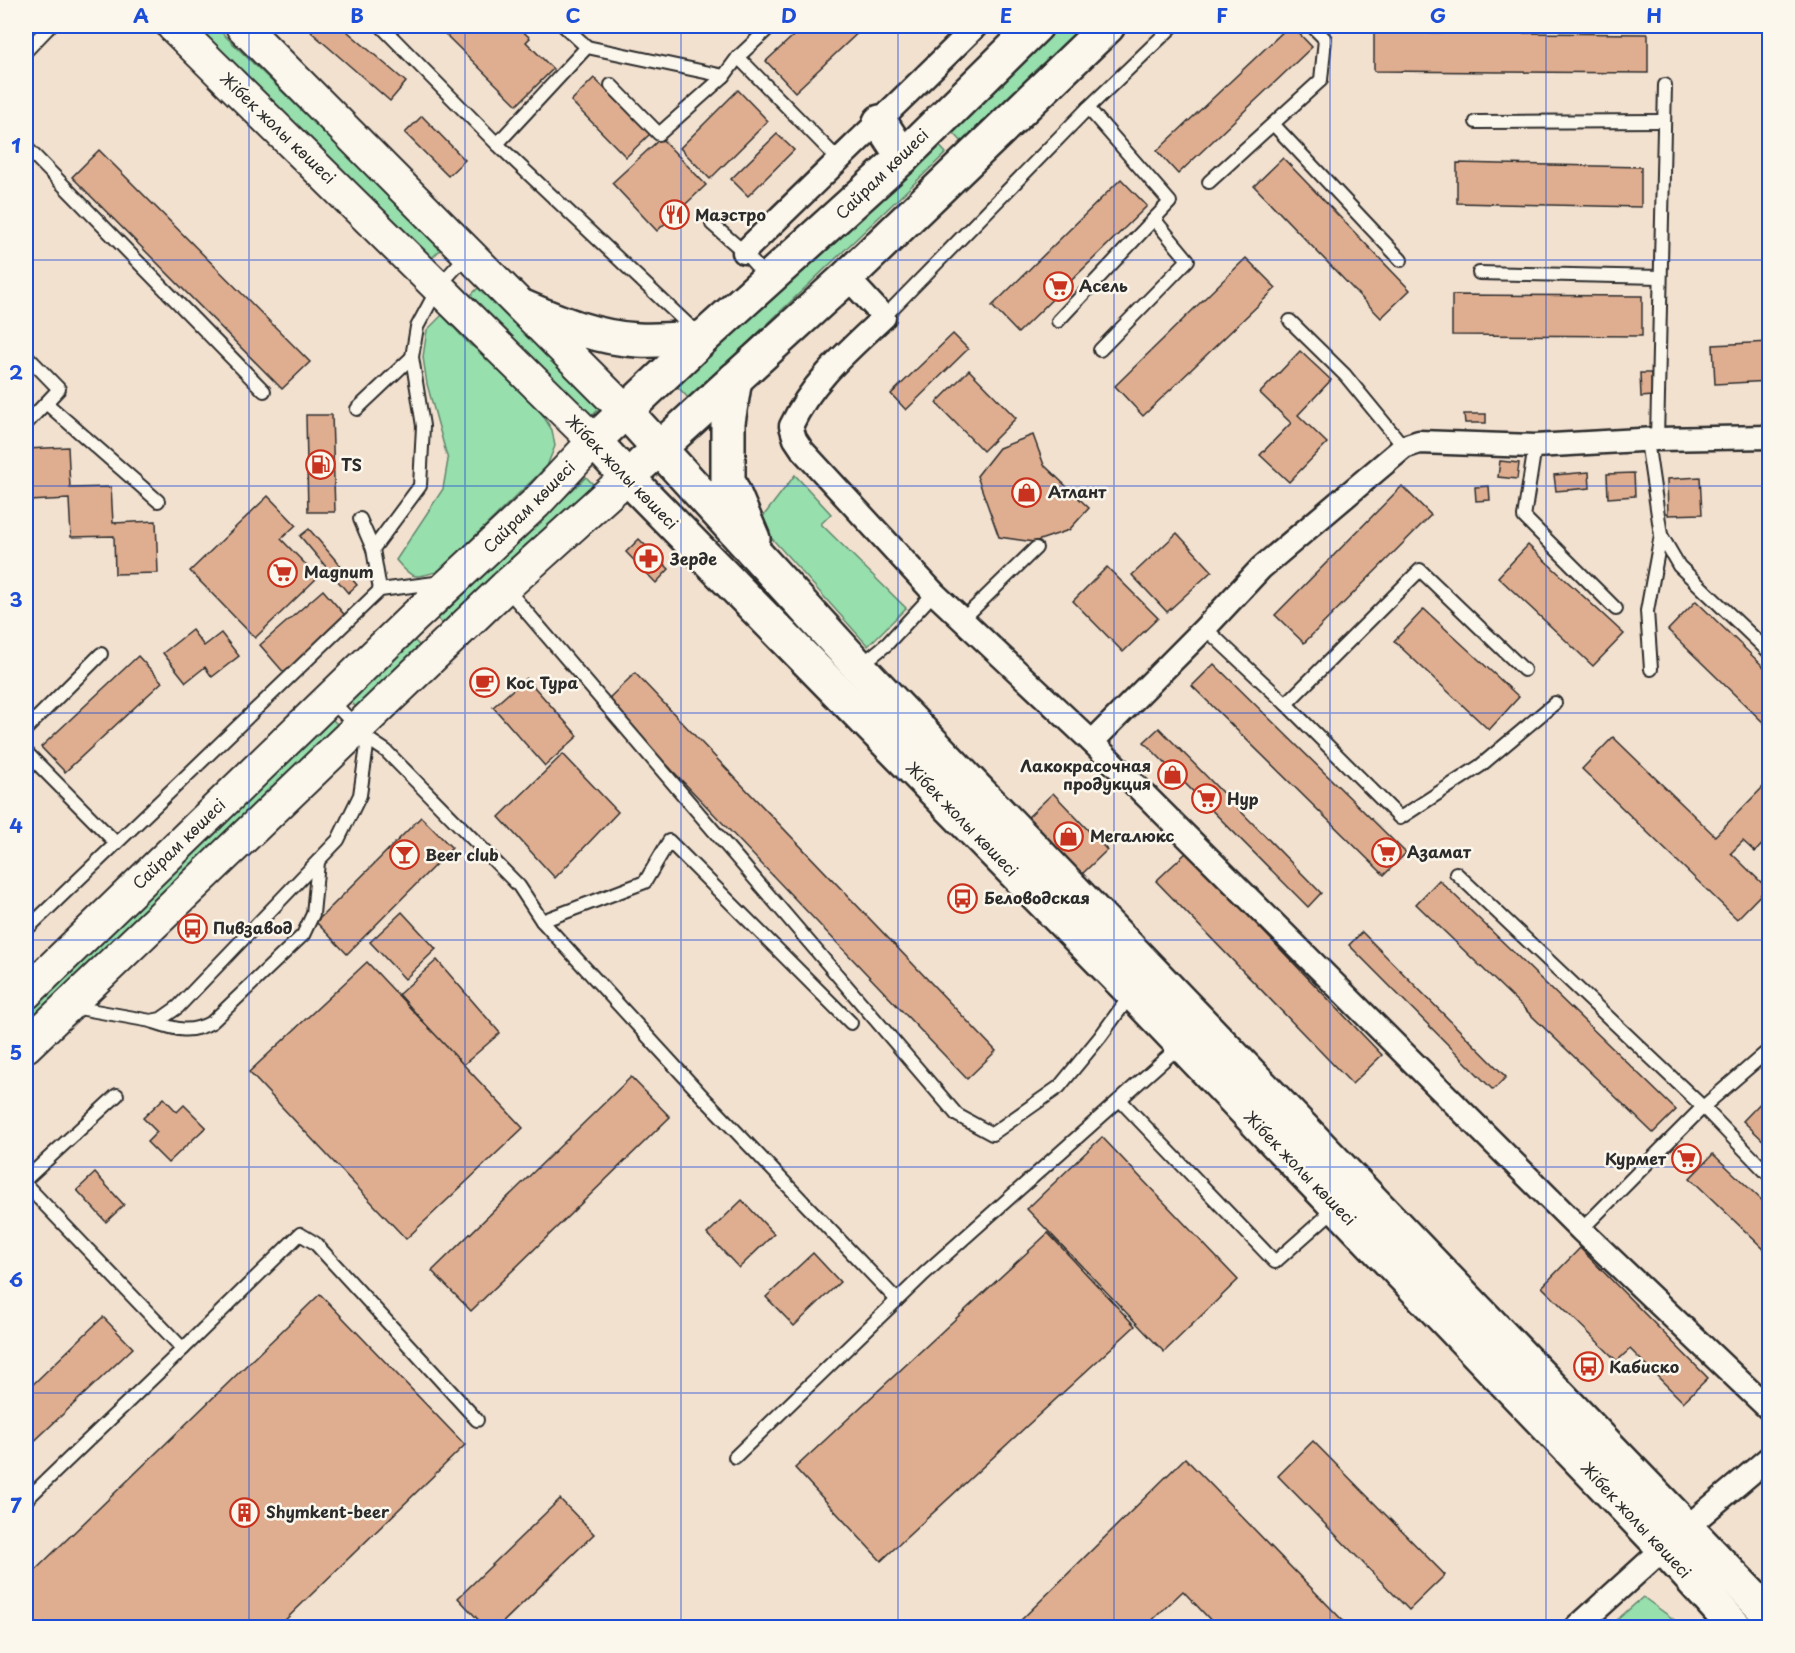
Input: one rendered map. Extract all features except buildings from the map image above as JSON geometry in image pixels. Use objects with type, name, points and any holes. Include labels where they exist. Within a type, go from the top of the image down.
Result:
[{"type":"main road","name":"Жібек жолы көшесі","points":[[173,26],[594,441],[1132,992],[1337,1207],[1675,1538],[1770,1615]]},
{"type":"main road","name":"Жібек жолы көшесі","points":[[242,26],[626,412],[859,667],[1675,1538],[1736,1628]]},
{"type":"main road","name":"Сайрам көшесі","points":[[26,993],[412,618],[536,503],[594,441],[903,157],[1036,26]]},
{"type":"main road","points":[[26,1046],[363,733],[441,647],[847,277],[1108,26]]},
{"type":"main road","points":[[880,122],[903,157]]},
{"type":"main road","points":[[935,123],[968,159]]},
{"type":"main road","points":[[523,307],[560,323],[600,335],[638,340],[703,339]]},
{"type":"main road","points":[[735,379],[728,422],[728,480],[763,562]]},
{"type":"main road","points":[[412,618],[441,647]]},
{"type":"street","points":[[744,252],[976,26]]},
{"type":"street","points":[[847,277],[884,317],[830,368],[799,409],[791,426],[795,439],[803,451],[934,593],[1092,742],[1581,1230],[1770,1410]]},
{"type":"street","points":[[1092,742],[1206,628],[1261,568],[1404,447],[1419,442],[1535,446],[1652,440],[1769,438]]},
{"type":"street","points":[[1576,1628],[1675,1538],[1770,1457]]},
{"type":"lane","points":[[26,51],[50,26]]},
{"type":"lane","points":[[381,26],[497,144],[703,339]]},
{"type":"lane","points":[[564,26],[587,47],[724,76]]},
{"type":"lane","points":[[611,85],[659,134],[724,76],[738,57],[771,26]]},
{"type":"lane","points":[[884,317],[1088,108],[1173,26]]},
{"type":"lane","points":[[1209,182],[1321,80],[1325,39],[1312,26]]},
{"type":"lane","points":[[497,144],[587,47]]},
{"type":"lane","points":[[738,57],[838,159]]},
{"type":"lane","points":[[1651,669],[1647,612],[1661,535],[1652,440],[1660,277],[1665,85]]},
{"type":"lane","points":[[1058,321],[1170,202],[1088,108]]},
{"type":"lane","points":[[1476,122],[1663,121]]},
{"type":"lane","points":[[1273,124],[1401,260]]},
{"type":"lane","points":[[26,147],[264,391]]},
{"type":"lane","points":[[1100,350],[1188,260],[1154,219]]},
{"type":"lane","points":[[712,224],[744,252],[768,280]]},
{"type":"lane","points":[[373,549],[420,486],[423,426],[412,357],[417,327],[439,286],[469,253]]},
{"type":"lane","points":[[1479,273],[1660,277]]},
{"type":"lane","points":[[1290,321],[1345,375],[1404,447]]},
{"type":"lane","points":[[26,355],[59,389],[26,424]]},
{"type":"lane","points":[[357,409],[412,357]]},
{"type":"lane","points":[[46,403],[158,501]]},
{"type":"lane","points":[[1535,446],[1524,518],[1616,609]]},
{"type":"lane","points":[[360,519],[373,549],[380,590]]},
{"type":"lane","points":[[1661,535],[1679,566],[1770,653]]},
{"type":"lane","points":[[962,620],[1036,548]]},
{"type":"lane","points":[[1286,704],[1420,570],[1524,670]]},
{"type":"lane","points":[[26,930],[380,590],[453,580]]},
{"type":"lane","points":[[505,587],[957,1115],[992,1134],[1059,1087],[1100,1037],[1132,992]]},
{"type":"lane","points":[[859,667],[887,644],[934,593]]},
{"type":"lane","points":[[1206,628],[1400,818],[1480,766],[1555,703]]},
{"type":"lane","points":[[26,729],[101,654]]},
{"type":"lane","points":[[329,698],[363,733],[386,751],[519,886],[542,921],[704,1098],[897,1300]]},
{"type":"lane","points":[[151,1021],[161,1019],[178,1007],[338,840],[360,795],[363,733]]},
{"type":"lane","points":[[26,753],[116,843]]},
{"type":"lane","points":[[542,921],[645,882],[669,841],[851,1023]]},
{"type":"lane","points":[[68,1005],[151,1021],[178,1030],[197,1030],[212,1022],[303,934],[312,914],[318,862]]},
{"type":"lane","points":[[1456,873],[1703,1107],[1770,1176]]},
{"type":"lane","points":[[735,1457],[897,1300],[1182,1045]]},
{"type":"lane","points":[[1581,1230],[1703,1107],[1770,1049]]},
{"type":"lane","points":[[26,1179],[117,1095]]},
{"type":"lane","points":[[1120,1100],[1275,1263],[1337,1207]]},
{"type":"lane","points":[[26,1185],[183,1349]]},
{"type":"lane","points":[[26,1500],[300,1234],[315,1243],[477,1420]]},
{"type":"green space","points":[[194,26],[215,26],[442,248],[432,258]]},
{"type":"green space","points":[[1059,26],[1087,26],[964,144],[951,130]]},
{"type":"green space","points":[[933,139],[946,153],[689,399],[677,386]]},
{"type":"green space","points":[[481,285],[603,405],[591,417],[469,297]]},
{"type":"green space","points":[[442,315],[470,345],[490,357],[537,406],[552,430],[555,446],[547,466],[439,571],[415,576],[406,571],[396,560],[443,489],[448,460],[427,384],[423,357],[427,330]]},
{"type":"green space","points":[[795,475],[831,514],[821,524],[906,608],[868,646],[758,523]]},
{"type":"green space","points":[[586,477],[593,484],[444,626],[438,619]]},
{"type":"green space","points":[[414,640],[421,647],[357,708],[350,701]]},
{"type":"green space","points":[[332,719],[339,726],[26,1025],[26,1011]]},
{"type":"green space","points":[[1643,1597],[1680,1624],[1676,1627],[1609,1627]]},
{"type":"railway","points":[[874,1628],[877,1624]]},
{"type":"place","name":"Маэстро","points":[[674,215]]},
{"type":"place","name":"Асель","points":[[1058,286]]},
{"type":"place","name":"TS","points":[[320,465]]},
{"type":"place","name":"Атлант","points":[[1027,492]]},
{"type":"place","name":"Зерде","points":[[649,559]]},
{"type":"place","name":"Magnum","points":[[283,572]]},
{"type":"place","name":"Кос Тура","points":[[485,683]]},
{"type":"place","name":"Лакокрасочная продукция","points":[[1172,775]]},
{"type":"place","name":"Нур","points":[[1206,799]]},
{"type":"place","name":"Мегалюкс","points":[[1069,836]]},
{"type":"place","name":"Азамат","points":[[1386,852]]},
{"type":"place","name":"Beer club","points":[[404,855]]},
{"type":"place","name":"Беловодская","points":[[963,898]]},
{"type":"place","name":"Пивзавод","points":[[192,928]]},
{"type":"place","name":"Курмет","points":[[1687,1159]]},
{"type":"place","name":"Кабиско","points":[[1588,1367]]},
{"type":"place","name":"Shymkent-beer","points":[[245,1512]]}]
